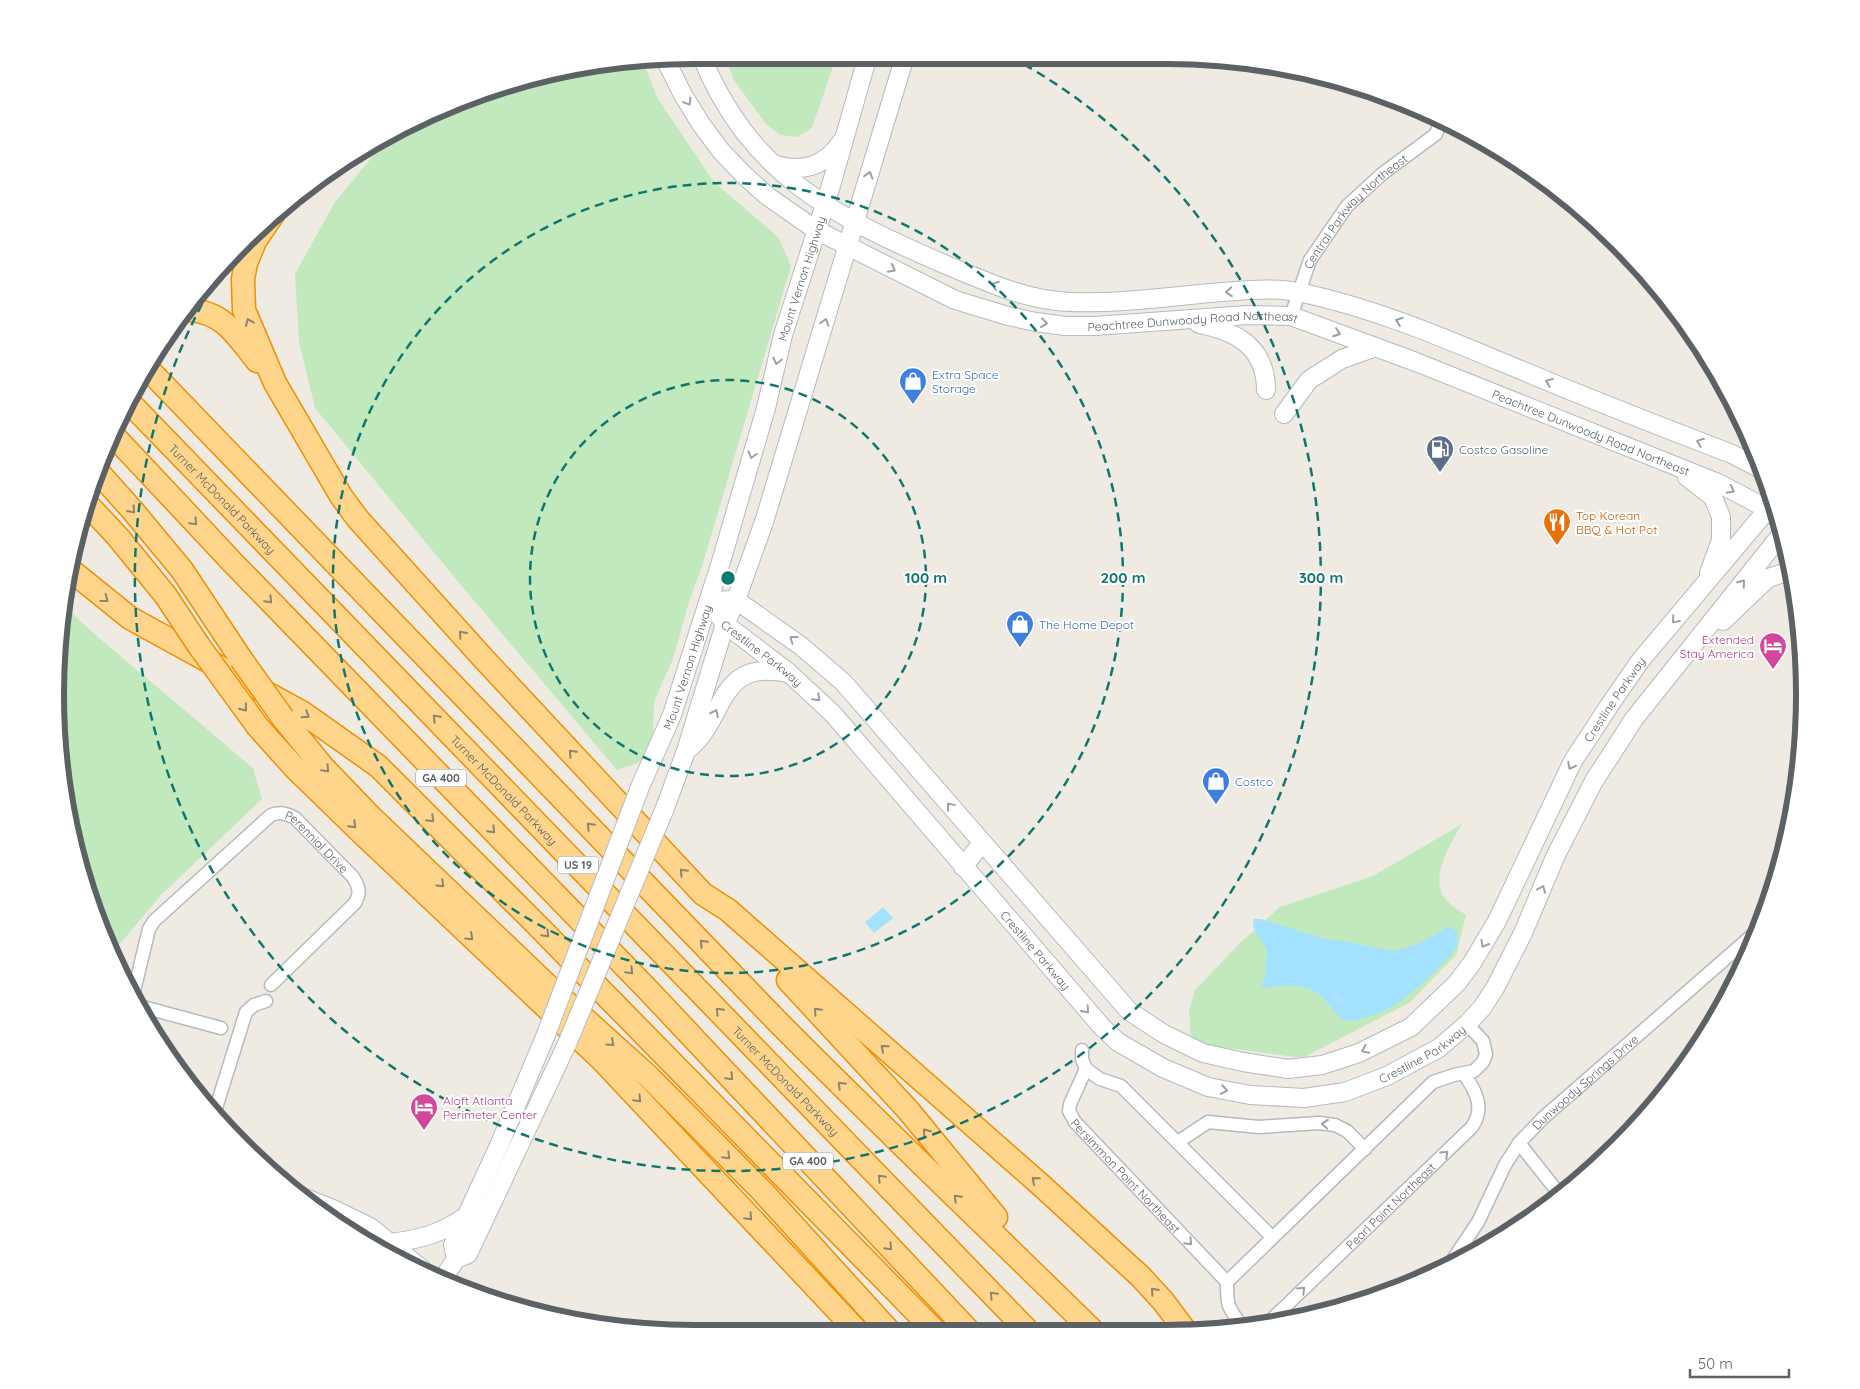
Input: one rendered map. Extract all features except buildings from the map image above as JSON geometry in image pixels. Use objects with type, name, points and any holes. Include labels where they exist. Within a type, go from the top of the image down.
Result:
[{"type":"highway","points":[[255,242],[246,263],[243,279],[244,310],[275,383],[341,496],[357,518],[483,658],[908,1110],[1038,1269],[1055,1293]]},
{"type":"highway","points":[[194,310],[213,316],[224,322],[275,383]]},
{"type":"highway","name":"US 19","points":[[153,374],[775,1019],[1087,1325]]},
{"type":"highway","name":"Turner McDonald Parkway","points":[[134,407],[1022,1325]]},
{"type":"highway","name":"GA 400","points":[[118,440],[249,580],[649,991],[963,1325]]},
{"type":"highway","points":[[103,477],[182,570],[283,718],[322,766],[370,816],[547,985],[649,1077],[763,1192],[884,1325]]},
{"type":"highway","points":[[92,509],[118,537],[166,596],[199,646],[258,727],[295,768],[602,1060],[851,1325]]},
{"type":"highway","points":[[75,574],[130,618],[303,712],[378,766],[536,924],[929,1325]]},
{"type":"highway","points":[[703,894],[728,910],[1042,1186],[1141,1277],[1180,1325]]},
{"type":"highway","points":[[778,1171],[892,1325]]},
{"type":"main road","name":"Peachtree Dunwoody Road Northeast","points":[[706,64],[732,114],[750,139],[771,163],[790,180],[824,205],[895,242],[972,276],[1019,294],[1042,299],[1094,303],[1250,290],[1299,292],[1356,305],[1732,454],[1752,464]]},
{"type":"main road","name":"Mount Vernon Highway","points":[[456,1259],[453,1246],[498,1148],[544,1037],[640,787],[672,715],[709,601],[766,408],[783,335],[866,64]]},
{"type":"main road","name":"Mount Vernon Highway","points":[[446,1274],[456,1259],[468,1254],[567,1044],[666,808],[686,751],[725,624],[736,600],[764,522],[903,64]]},
{"type":"main road","name":"Peachtree Dunwoody Road Northeast","points":[[669,65],[683,95],[701,124],[743,174],[766,194],[816,230],[955,300],[1027,320],[1065,326],[1095,326],[1247,315],[1291,316],[1376,347],[1718,483],[1768,508]]},
{"type":"main road","points":[[771,163],[791,169],[809,167],[826,158],[845,137]]},
{"type":"main road","points":[[1179,320],[1216,327],[1236,335],[1249,344],[1260,362],[1266,379],[1266,390]]},
{"type":"main road","points":[[1284,414],[1309,380],[1342,359],[1376,347]]},
{"type":"main road","points":[[1671,465],[1713,497],[1721,516],[1721,540],[1706,582]]},
{"type":"main road","name":"Crestline Parkway","points":[[709,601],[736,600],[801,646],[843,682],[1129,1011],[1164,1034],[1203,1053],[1252,1064],[1288,1069],[1322,1064],[1359,1053],[1410,1027],[1457,983],[1472,963],[1497,921],[1573,761],[1611,703],[1640,661],[1706,582],[1770,514]]},
{"type":"main road","name":"Crestline Parkway","points":[[709,601],[725,624],[789,673],[833,714],[1102,1027],[1118,1042],[1163,1068],[1208,1087],[1250,1095],[1304,1098],[1345,1092],[1387,1076],[1438,1048],[1467,1024],[1482,1008],[1495,988],[1522,934],[1556,855],[1594,782],[1634,719],[1777,540]]},
{"type":"main road","points":[[1668,676],[1768,578],[1784,573]]},
{"type":"main road","points":[[686,751],[698,742],[726,691],[738,680],[750,673],[762,670],[789,673]]},
{"type":"main road","points":[[1611,703],[1634,719]]},
{"type":"main road","points":[[963,867],[982,843]]},
{"type":"main road","points":[[1497,921],[1522,934]]},
{"type":"main road","points":[[328,1208],[370,1227],[404,1254]]},
{"type":"main road","points":[[391,1243],[433,1234],[448,1228],[465,1217]]},
{"type":"street","name":"Central Parkway Northeast","points":[[1291,316],[1310,260],[1346,206],[1382,174],[1436,134],[1439,127]]},
{"type":"street","name":"Perennial Drive","points":[[135,985],[149,929],[154,921],[271,815],[278,813],[287,814],[295,818],[352,877],[359,887],[359,895],[355,903],[271,985]]},
{"type":"street","name":"Dunwoody Springs Drive","points":[[1457,1253],[1478,1222],[1505,1165],[1519,1144],[1543,1118],[1746,941]]},
{"type":"street","points":[[217,1106],[246,1012],[254,1005],[266,1002]]},
{"type":"street","points":[[147,1008],[221,1028]]},
{"type":"street","points":[[1238,1321],[1227,1303],[1227,1282],[1433,1082],[1474,1071],[1483,1062],[1486,1054],[1483,1041],[1467,1024]]},
{"type":"street","points":[[1082,1050],[1086,1069],[1100,1079],[1121,1086],[1272,1237]]},
{"type":"street","name":"Persimmon Point Northeast","points":[[1086,1069],[1070,1104],[1069,1111],[1075,1122],[1227,1282]]},
{"type":"street","name":"Pearl Point Northeast","points":[[1276,1315],[1472,1127],[1479,1114],[1479,1104],[1476,1090],[1464,1074]]},
{"type":"street","points":[[1178,1142],[1208,1122],[1259,1127],[1319,1123],[1335,1125],[1347,1131],[1365,1149]]},
{"type":"street","points":[[1519,1144],[1556,1190]]},
{"type":"green space","points":[[728,64],[834,64],[812,128],[797,137],[780,135],[765,123],[734,80]]},
{"type":"green space","points":[[645,66],[658,99],[714,182],[779,238],[791,266],[673,659],[654,702],[652,758],[617,770],[315,408],[299,342],[295,274],[335,202],[380,148],[453,112],[531,85],[612,69]]},
{"type":"green space","points":[[69,611],[253,768],[262,799],[160,896],[120,944],[116,944],[112,936],[85,858],[69,777],[65,736],[64,694],[65,653]]},
{"type":"green space","points":[[1462,824],[1448,850],[1439,880],[1440,889],[1446,900],[1466,915],[1456,955],[1409,1003],[1302,1058],[1213,1046],[1191,1038],[1189,1011],[1195,990],[1240,943],[1280,907],[1373,876]]},
{"type":"water","points":[[883,907],[893,918],[874,933],[865,922]]},
{"type":"water","points":[[1254,919],[1261,919],[1325,939],[1397,951],[1420,943],[1450,926],[1457,932],[1457,941],[1456,947],[1447,960],[1404,998],[1377,1014],[1352,1021],[1341,1018],[1322,996],[1303,987],[1261,988],[1265,976],[1267,950],[1253,927]]},
{"type":"place","name":"Extra Space Storage","points":[[913,405]]},
{"type":"place","name":"Costco Gasoline","points":[[1440,473]]},
{"type":"place","name":"Top Korean BBQ & Hot Pot","points":[[1557,546]]},
{"type":"place","name":"The Home Depot","points":[[1020,648]]},
{"type":"place","name":"Extended Stay America","points":[[1773,670]]},
{"type":"place","name":"Costco","points":[[1216,805]]},
{"type":"place","name":"Aloft Atlanta Perimeter Center","points":[[424,1131]]}]
